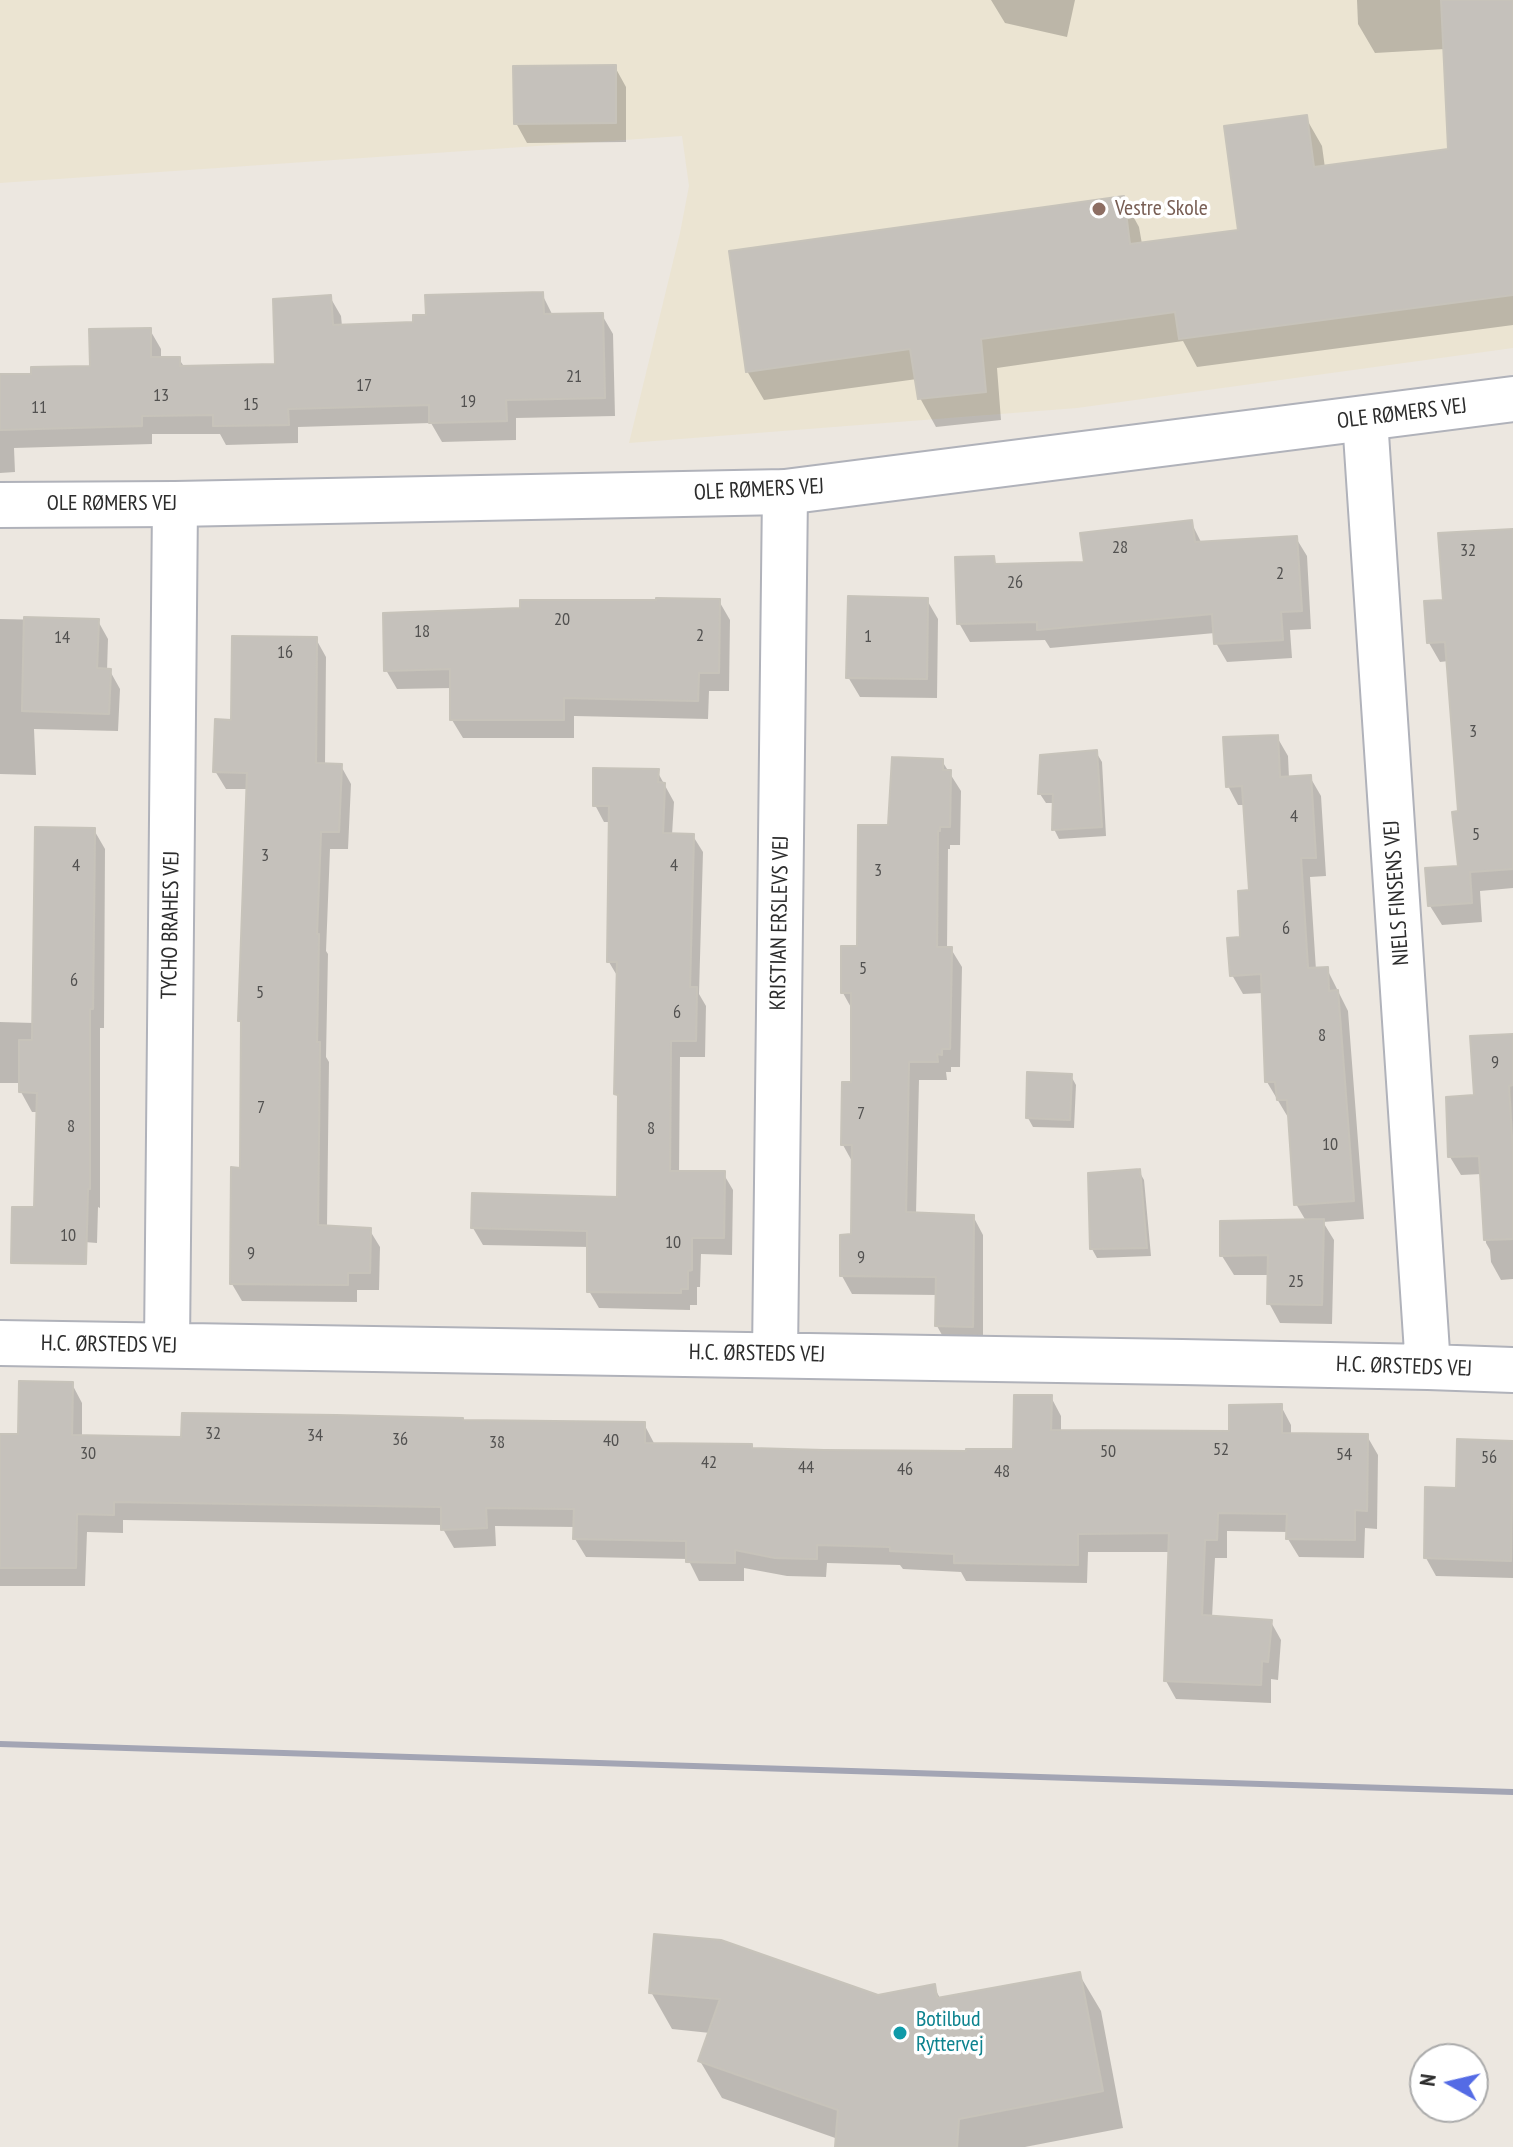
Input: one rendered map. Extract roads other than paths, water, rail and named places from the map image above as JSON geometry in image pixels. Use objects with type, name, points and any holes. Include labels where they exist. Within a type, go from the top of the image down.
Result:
[{"type":"street","name":"OLE RØMERS VEJ","points":[[0,505],[785,492],[1513,399]]},
{"type":"street","name":"NIELS FINSENS VEJ","points":[[1365,419],[1428,1367]]},
{"type":"street","name":"KRISTIAN ERSLEVS VEJ","points":[[775,1355],[785,492]]},
{"type":"street","name":"TYCHO BRAHES VEJ","points":[[167,1345],[175,504]]},
{"type":"street","name":"H.C. ØRSTEDS VEJ","points":[[0,1343],[1513,1370]]},
{"type":"railway","points":[[0,1744],[1513,1792]]},
{"type":"place","name":"Vestre Skole","points":[[1099,209]]},
{"type":"place","name":"Botilbud Ryttervej","points":[[900,2033]]}]
